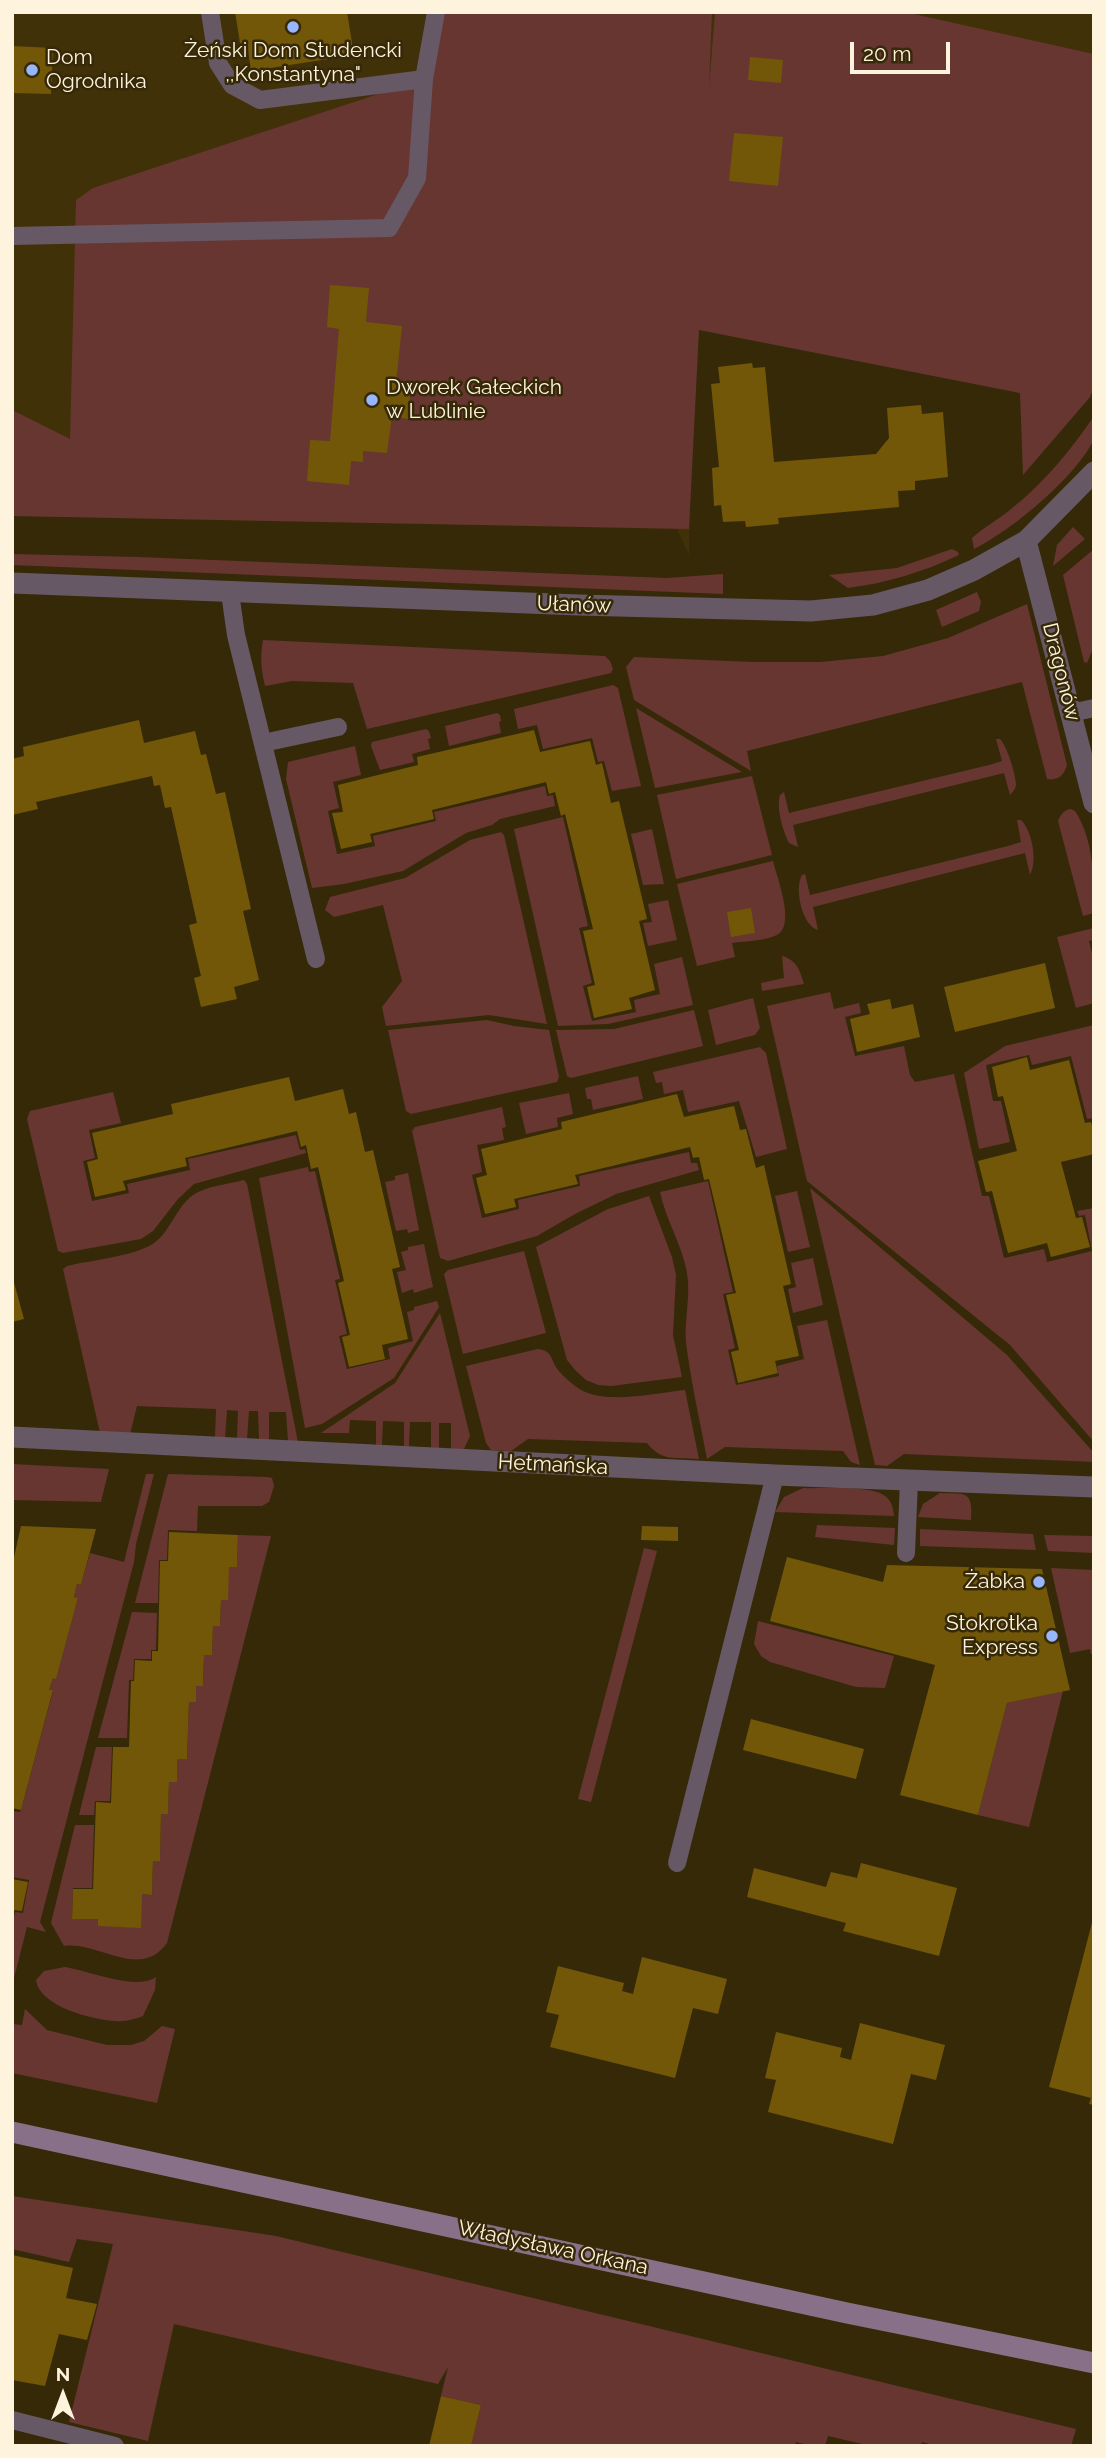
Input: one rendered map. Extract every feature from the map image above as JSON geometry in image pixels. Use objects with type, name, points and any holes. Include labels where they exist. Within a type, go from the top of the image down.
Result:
[{"type":"street","name":"Ułanów","points":[[12,583],[230,593],[811,611],[873,605],[928,590],[974,570],[1026,541],[1094,472]]},
{"type":"street","name":"Dragonów","points":[[1026,541],[1094,803]]},
{"type":"street","name":"Hetmańska","points":[[12,1437],[775,1475],[1094,1486]]},
{"type":"street","name":"Władysława Orkana","points":[[12,2132],[847,2313],[1094,2363]]},
{"type":"lane","points":[[210,12],[218,63],[232,86],[260,100],[424,79]]},
{"type":"lane","points":[[12,236],[389,228],[417,178],[424,79],[436,12]]},
{"type":"lane","points":[[230,593],[236,635],[316,960]]},
{"type":"lane","points":[[1071,713],[1094,708]]},
{"type":"lane","points":[[263,743],[338,727]]},
{"type":"lane","points":[[677,1863],[775,1475]]},
{"type":"lane","points":[[906,1553],[909,1480]]},
{"type":"lane","points":[[12,2420],[115,2446]]},
{"type":"shaded area","points":[[12,12],[715,12],[693,328],[689,555],[677,529],[12,516]]},
{"type":"shaded area","points":[[436,12],[712,12],[709,87],[715,12],[905,12],[1094,54],[1094,388],[1090,397],[1023,475],[1020,393],[699,330],[689,529],[12,516],[12,410],[70,439],[76,200],[93,188],[424,79]]},
{"type":"shaded area","points":[[905,12],[1094,12],[1094,54]]},
{"type":"shaded area","points":[[1094,416],[1093,440],[1071,472],[1023,517],[974,549],[972,538],[1011,509],[1046,477]]},
{"type":"shaded area","points":[[1073,527],[1085,539],[1053,566],[1057,545]]},
{"type":"shaded area","points":[[952,549],[959,555],[918,572],[877,583],[848,588],[829,575],[897,568]]},
{"type":"shaded area","points":[[1094,549],[1094,646],[1087,663],[1084,662],[1063,575]]},
{"type":"shaded area","points":[[12,554],[667,578],[723,574],[723,594],[12,565]]},
{"type":"shaded area","points":[[977,592],[981,602],[979,611],[942,627],[936,610]]},
{"type":"shaded area","points":[[1027,604],[1067,765],[1062,774],[1054,779],[1047,779],[1022,682],[747,751],[751,771],[634,700],[626,667],[634,657],[820,662],[883,656],[948,638]]},
{"type":"shaded area","points":[[263,640],[605,656],[613,669],[611,673],[367,729],[353,683],[292,681],[265,686],[261,663]]},
{"type":"shaded area","points":[[613,685],[618,688],[641,786],[612,791],[604,761],[598,762],[592,738],[543,749],[537,725],[518,729],[514,709]]},
{"type":"shaded area","points":[[636,708],[742,772],[655,788]]},
{"type":"shaded area","points":[[497,713],[500,715],[501,733],[449,746],[445,726]]},
{"type":"shaded area","points":[[426,729],[431,738],[428,739],[430,749],[412,754],[414,762],[380,770],[372,742]]},
{"type":"shaded area","points":[[996,739],[1000,739],[1011,761],[1016,785],[1010,795],[1004,773],[793,825],[798,847],[789,843],[782,826],[779,806],[780,795],[784,792],[789,813],[989,765],[1002,761]]},
{"type":"shaded area","points":[[355,746],[361,775],[333,782],[339,808],[328,811],[337,854],[375,846],[373,836],[436,821],[434,812],[545,786],[547,796],[553,795],[555,806],[500,819],[492,825],[466,833],[403,871],[312,888],[286,779],[288,762]]},
{"type":"shaded area","points":[[752,776],[772,855],[676,879],[657,795]]},
{"type":"shaded area","points":[[1066,810],[1075,811],[1086,834],[1092,860],[1094,913],[1083,916],[1058,821]]},
{"type":"shaded area","points":[[563,817],[588,926],[579,928],[592,983],[583,986],[592,1021],[636,1012],[634,1000],[660,994],[654,964],[682,957],[693,1005],[608,1024],[558,1026],[514,829]]},
{"type":"shaded area","points":[[1017,820],[1021,820],[1025,825],[1031,839],[1034,862],[1030,875],[1025,853],[813,907],[818,930],[812,927],[804,914],[799,897],[802,875],[805,874],[810,895],[1008,846],[1021,842]]},
{"type":"shaded area","points":[[652,829],[664,884],[643,885],[631,834]]},
{"type":"shaded area","points":[[501,832],[504,835],[547,1024],[489,1015],[386,1026],[382,1007],[402,981],[383,905],[334,917],[325,910],[330,897],[405,878],[470,840]]},
{"type":"shaded area","points":[[773,861],[784,901],[785,922],[782,930],[766,939],[732,943],[735,957],[697,966],[677,884]]},
{"type":"shaded area","points":[[668,900],[677,940],[648,946],[643,923],[652,922],[648,904]]},
{"type":"shaded area","points":[[1094,928],[1094,940],[1089,941],[1094,961],[1094,1003],[1076,1008],[1057,937]]},
{"type":"shaded area","points":[[782,956],[794,963],[804,984],[762,991],[761,983],[784,978]]},
{"type":"shaded area","points":[[830,992],[834,1009],[859,1003],[861,1013],[845,1017],[855,1056],[904,1046],[910,1075],[915,1082],[954,1074],[982,1196],[989,1196],[1004,1258],[1044,1249],[1047,1262],[1092,1251],[1085,1215],[1079,1216],[1077,1211],[1094,1208],[1094,1442],[1010,1345],[807,1181],[767,1006]]},
{"type":"shaded area","points":[[753,998],[760,1028],[755,1035],[716,1045],[708,1010]]},
{"type":"shaded area","points":[[694,1010],[703,1046],[571,1078],[567,1076],[556,1030],[614,1029]]},
{"type":"shaded area","points":[[487,1020],[549,1030],[559,1077],[557,1082],[411,1114],[406,1111],[388,1030]]},
{"type":"shaded area","points":[[1094,1025],[1094,1118],[1087,1119],[1071,1056],[1032,1065],[1029,1055],[986,1065],[993,1101],[1001,1101],[1010,1142],[979,1149],[964,1073],[1005,1046]]},
{"type":"shaded area","points":[[760,1047],[766,1053],[787,1149],[756,1157],[739,1101],[688,1112],[683,1090],[664,1094],[662,1082],[656,1083],[653,1072]]},
{"type":"shaded area","points":[[638,1076],[643,1099],[593,1110],[585,1088]]},
{"type":"shaded area","points":[[113,1092],[121,1123],[89,1130],[95,1158],[83,1161],[92,1201],[129,1193],[127,1184],[190,1170],[188,1159],[296,1135],[300,1150],[305,1149],[306,1153],[194,1184],[178,1199],[153,1231],[141,1239],[63,1253],[58,1251],[27,1119],[30,1111]]},
{"type":"shaded area","points":[[569,1093],[573,1114],[557,1118],[558,1127],[526,1134],[519,1103]]},
{"type":"shaded area","points":[[502,1107],[506,1127],[502,1128],[504,1140],[477,1145],[482,1172],[472,1175],[482,1218],[519,1209],[518,1200],[580,1186],[579,1176],[689,1152],[691,1163],[697,1163],[699,1170],[616,1194],[537,1236],[448,1261],[440,1258],[412,1131],[415,1127]]},
{"type":"shaded area","points":[[308,1167],[309,1172],[315,1171],[340,1279],[335,1280],[347,1334],[339,1336],[347,1369],[390,1359],[388,1348],[413,1341],[407,1312],[414,1310],[414,1307],[437,1301],[439,1307],[394,1378],[322,1424],[305,1428],[259,1178]]},
{"type":"shaded area","points":[[408,1173],[419,1230],[408,1233],[407,1229],[396,1231],[385,1182]]},
{"type":"shaded area","points":[[244,1180],[247,1184],[298,1442],[288,1441],[286,1412],[269,1412],[269,1440],[259,1439],[258,1411],[249,1411],[247,1439],[237,1439],[238,1411],[227,1410],[225,1438],[215,1437],[216,1409],[137,1406],[130,1434],[100,1433],[63,1269],[151,1245],[158,1240],[193,1195],[211,1187]]},
{"type":"shaded area","points":[[708,1181],[733,1292],[723,1294],[735,1348],[728,1350],[736,1385],[779,1376],[777,1366],[804,1359],[797,1326],[827,1320],[860,1465],[851,1462],[843,1451],[725,1447],[707,1459],[686,1343],[687,1273],[660,1192]]},
{"type":"shaded area","points":[[810,1188],[1007,1355],[1094,1453],[1094,1462],[904,1454],[887,1466],[875,1465]]},
{"type":"shaded area","points":[[797,1191],[810,1247],[788,1252],[775,1196]]},
{"type":"shaded area","points":[[649,1196],[676,1275],[673,1335],[682,1377],[611,1386],[598,1385],[586,1380],[567,1360],[536,1247],[608,1209]]},
{"type":"shaded area","points":[[424,1244],[433,1287],[414,1293],[413,1289],[402,1293],[397,1272],[406,1270],[401,1252],[408,1250],[408,1247]]},
{"type":"shaded area","points":[[524,1251],[546,1333],[463,1354],[444,1274],[448,1270]]},
{"type":"shaded area","points":[[813,1258],[823,1305],[793,1313],[788,1289],[796,1287],[791,1263]]},
{"type":"shaded area","points":[[440,1313],[470,1436],[464,1449],[451,1449],[451,1423],[439,1423],[439,1448],[431,1448],[431,1422],[410,1422],[409,1446],[404,1446],[404,1422],[383,1421],[382,1445],[376,1445],[376,1421],[350,1420],[349,1433],[321,1433],[395,1383]]},
{"type":"shaded area","points":[[538,1349],[549,1354],[558,1370],[573,1384],[594,1395],[633,1397],[685,1390],[699,1459],[664,1456],[647,1443],[528,1439],[511,1451],[491,1450],[486,1443],[466,1366]]},
{"type":"shaded area","points":[[12,1464],[109,1469],[101,1502],[12,1500]]},
{"type":"shaded area","points":[[146,1474],[154,1474],[134,1562],[40,1922],[46,1932],[27,1927],[12,1986],[12,1917],[15,1912],[23,1913],[29,1880],[12,1877],[12,1811],[21,1810],[53,1691],[49,1690],[53,1678],[56,1678],[78,1598],[74,1597],[77,1584],[81,1585],[90,1553],[124,1562]]},
{"type":"shaded area","points":[[168,1474],[267,1477],[272,1478],[274,1486],[269,1502],[262,1506],[198,1506],[197,1531],[168,1530],[167,1560],[159,1560],[158,1603],[135,1603]]},
{"type":"shaded area","points":[[803,1488],[869,1490],[889,1500],[894,1516],[775,1512],[784,1497]]},
{"type":"shaded area","points":[[940,1493],[966,1496],[971,1503],[971,1520],[918,1517],[923,1504]]},
{"type":"shaded area","points":[[817,1525],[895,1528],[894,1545],[815,1537]]},
{"type":"shaded area","points":[[920,1529],[1033,1534],[1036,1550],[920,1546]]},
{"type":"shaded area","points":[[238,1535],[271,1536],[167,1943],[156,1954],[144,1959],[64,1946],[51,1923],[75,1825],[94,1825],[92,1888],[73,1888],[72,1918],[98,1919],[142,1894],[152,1895],[153,1861],[160,1860],[161,1814],[168,1813],[169,1782],[177,1782],[177,1759],[187,1759],[189,1702],[196,1701],[196,1686],[203,1686],[204,1655],[212,1654],[213,1626],[220,1626],[221,1600],[229,1567],[237,1566]]},
{"type":"shaded area","points":[[1044,1535],[1094,1536],[1094,1553],[1048,1551]]},
{"type":"shaded area","points":[[644,1548],[657,1551],[591,1802],[578,1799]]},
{"type":"shaded area","points":[[1051,1568],[1094,1570],[1094,1654],[1091,1654],[1090,1649],[1070,1653]]},
{"type":"shaded area","points":[[132,1612],[157,1613],[156,1650],[151,1650],[151,1659],[134,1659],[133,1680],[129,1680],[127,1738],[98,1738]]},
{"type":"shaded area","points":[[758,1621],[894,1656],[885,1688],[856,1687],[770,1662],[761,1656],[754,1644]]},
{"type":"shaded area","points":[[1063,1691],[1029,1827],[978,1815],[1007,1703]]},
{"type":"shaded area","points":[[96,1747],[112,1747],[110,1801],[95,1801],[94,1815],[79,1815]]},
{"type":"shaded area","points":[[65,1967],[125,1981],[148,1981],[156,1977],[155,1990],[143,2016],[119,2021],[94,2018],[56,2004],[39,1989],[36,1980],[44,1971]]},
{"type":"shaded area","points":[[25,2009],[47,2030],[107,2045],[131,2045],[144,2041],[162,2026],[175,2029],[157,2103],[12,2073],[12,2024],[22,2025]]},
{"type":"shaded area","points":[[12,2196],[276,2236],[1076,2429],[1071,2446],[937,2446],[922,2442],[921,2446],[871,2446],[828,2436],[825,2446],[796,2442],[795,2446],[471,2446],[481,2405],[441,2396],[448,2367],[438,2384],[174,2324],[148,2441],[69,2422],[113,2244],[77,2239],[69,2262],[12,2249]]},
{"type":"building","name":"Żeński Dom Studencki ,,Konstantyna\"","points":[[235,12],[347,12],[354,55],[251,71],[247,42],[240,43]]},
{"type":"building","name":"Dom Ogrodnika","points":[[12,46],[53,48],[51,94],[12,93]]},
{"type":"building","points":[[750,57],[783,60],[781,83],[748,80]]},
{"type":"building","points":[[734,133],[783,137],[778,186],[729,181]]},
{"type":"building","name":"Dworek Gałeckich w Lublinie","points":[[330,285],[369,288],[366,322],[402,326],[396,383],[411,384],[408,419],[392,416],[387,453],[363,451],[363,462],[351,461],[349,485],[307,481],[310,440],[330,441],[339,329],[327,327]]},
{"type":"building","points":[[752,363],[753,368],[765,367],[774,462],[876,454],[889,438],[887,408],[921,405],[922,414],[943,412],[948,477],[915,481],[915,490],[898,491],[899,507],[778,518],[779,524],[746,527],[745,521],[723,522],[721,505],[714,506],[712,468],[719,467],[711,384],[720,383],[718,367]]},
{"type":"building","points":[[139,720],[144,743],[195,731],[201,755],[206,754],[216,794],[225,792],[251,909],[243,911],[259,980],[234,987],[237,999],[201,1007],[194,978],[201,976],[189,925],[197,923],[171,807],[165,808],[160,785],[154,786],[152,776],[36,802],[38,809],[12,815],[12,759],[24,756],[23,747]]},
{"type":"building","points":[[534,730],[540,752],[590,741],[596,765],[602,763],[611,803],[619,801],[647,919],[639,921],[655,990],[629,998],[632,1009],[594,1018],[587,987],[595,985],[583,931],[593,929],[565,814],[561,816],[555,792],[549,794],[546,782],[432,810],[434,819],[370,834],[372,842],[341,849],[332,813],[343,812],[338,785],[418,765],[417,757]]},
{"type":"building","points":[[751,908],[755,933],[731,937],[727,912]]},
{"type":"building","points":[[1045,963],[1055,1008],[955,1032],[944,987]]},
{"type":"building","points":[[890,999],[892,1009],[913,1004],[920,1037],[857,1052],[850,1019],[870,1014],[867,1004]]},
{"type":"building","points":[[1027,1057],[1030,1070],[1069,1060],[1085,1123],[1091,1122],[1094,1132],[1094,1154],[1061,1162],[1076,1218],[1082,1217],[1090,1247],[1051,1257],[1047,1243],[1008,1253],[992,1191],[986,1192],[978,1161],[1017,1151],[1003,1096],[998,1097],[992,1067]]},
{"type":"building","points":[[289,1077],[295,1101],[343,1089],[349,1114],[356,1112],[365,1152],[373,1150],[400,1267],[392,1269],[408,1339],[382,1345],[385,1359],[349,1367],[342,1337],[350,1335],[338,1283],[344,1281],[318,1167],[311,1169],[306,1145],[301,1147],[297,1131],[185,1158],[187,1166],[123,1181],[126,1190],[95,1197],[87,1162],[98,1159],[92,1133],[173,1114],[171,1104]]},
{"type":"building","points":[[677,1094],[684,1117],[734,1106],[740,1130],[746,1129],[756,1168],[764,1165],[791,1284],[783,1286],[799,1356],[775,1361],[778,1373],[738,1383],[731,1352],[739,1350],[726,1295],[736,1293],[709,1179],[704,1180],[699,1157],[693,1158],[690,1147],[575,1175],[578,1184],[514,1199],[516,1207],[485,1214],[476,1178],[487,1175],[481,1149],[562,1129],[561,1122]]},
{"type":"building","points":[[12,1275],[24,1319],[12,1322]]},
{"type":"building","points":[[21,1526],[96,1529],[81,1585],[77,1584],[74,1597],[78,1598],[56,1679],[53,1678],[49,1690],[53,1690],[21,1810],[12,1808],[12,1566]]},
{"type":"building","points":[[642,1526],[678,1527],[678,1541],[641,1540]]},
{"type":"building","points":[[169,1532],[238,1535],[237,1567],[229,1567],[228,1600],[221,1600],[220,1626],[213,1626],[212,1655],[204,1655],[203,1686],[196,1686],[196,1702],[189,1702],[187,1759],[177,1759],[177,1782],[169,1782],[168,1814],[161,1814],[160,1861],[153,1861],[152,1895],[142,1894],[141,1928],[98,1926],[98,1919],[72,1919],[73,1889],[93,1889],[96,1802],[111,1803],[113,1747],[129,1747],[131,1681],[134,1681],[135,1660],[152,1661],[152,1651],[158,1651],[160,1561],[168,1561]]},
{"type":"building","points":[[787,1557],[883,1582],[887,1565],[1042,1569],[1070,1690],[1007,1703],[978,1815],[900,1795],[935,1665],[770,1621]]},
{"type":"building","points":[[751,1719],[864,1749],[856,1779],[743,1750]]},
{"type":"building","points":[[861,1863],[957,1888],[939,1956],[843,1931],[846,1923],[747,1897],[754,1868],[826,1887],[831,1872],[857,1878]]},
{"type":"building","points":[[12,1879],[28,1882],[22,1911],[12,1910]]},
{"type":"building","points":[[1093,1919],[1094,2105],[1089,2104],[1091,2098],[1049,2087]]},
{"type":"building","points":[[642,1957],[727,1979],[718,2014],[693,2008],[675,2078],[550,2047],[559,2015],[546,2012],[558,1966],[624,1983],[622,1991],[633,1994]]},
{"type":"building","points":[[860,2023],[945,2045],[936,2080],[911,2074],[893,2144],[768,2112],[776,2080],[765,2078],[776,2032],[842,2048],[840,2057],[851,2060]]},
{"type":"building","points":[[12,2255],[73,2268],[66,2298],[97,2304],[87,2340],[59,2334],[45,2386],[12,2380]]},
{"type":"building","points":[[441,2396],[481,2405],[471,2446],[429,2446]]},
{"type":"place","name":"Żeński Dom Studencki ,,Konstantyna\"","points":[[293,27]]},
{"type":"place","name":"Dom Ogrodnika","points":[[32,70]]},
{"type":"place","name":"Dworek Gałeckich w Lublinie","points":[[372,400]]},
{"type":"place","name":"Żabka","points":[[1039,1582]]},
{"type":"place","name":"Stokrotka Express","points":[[1052,1636]]}]
